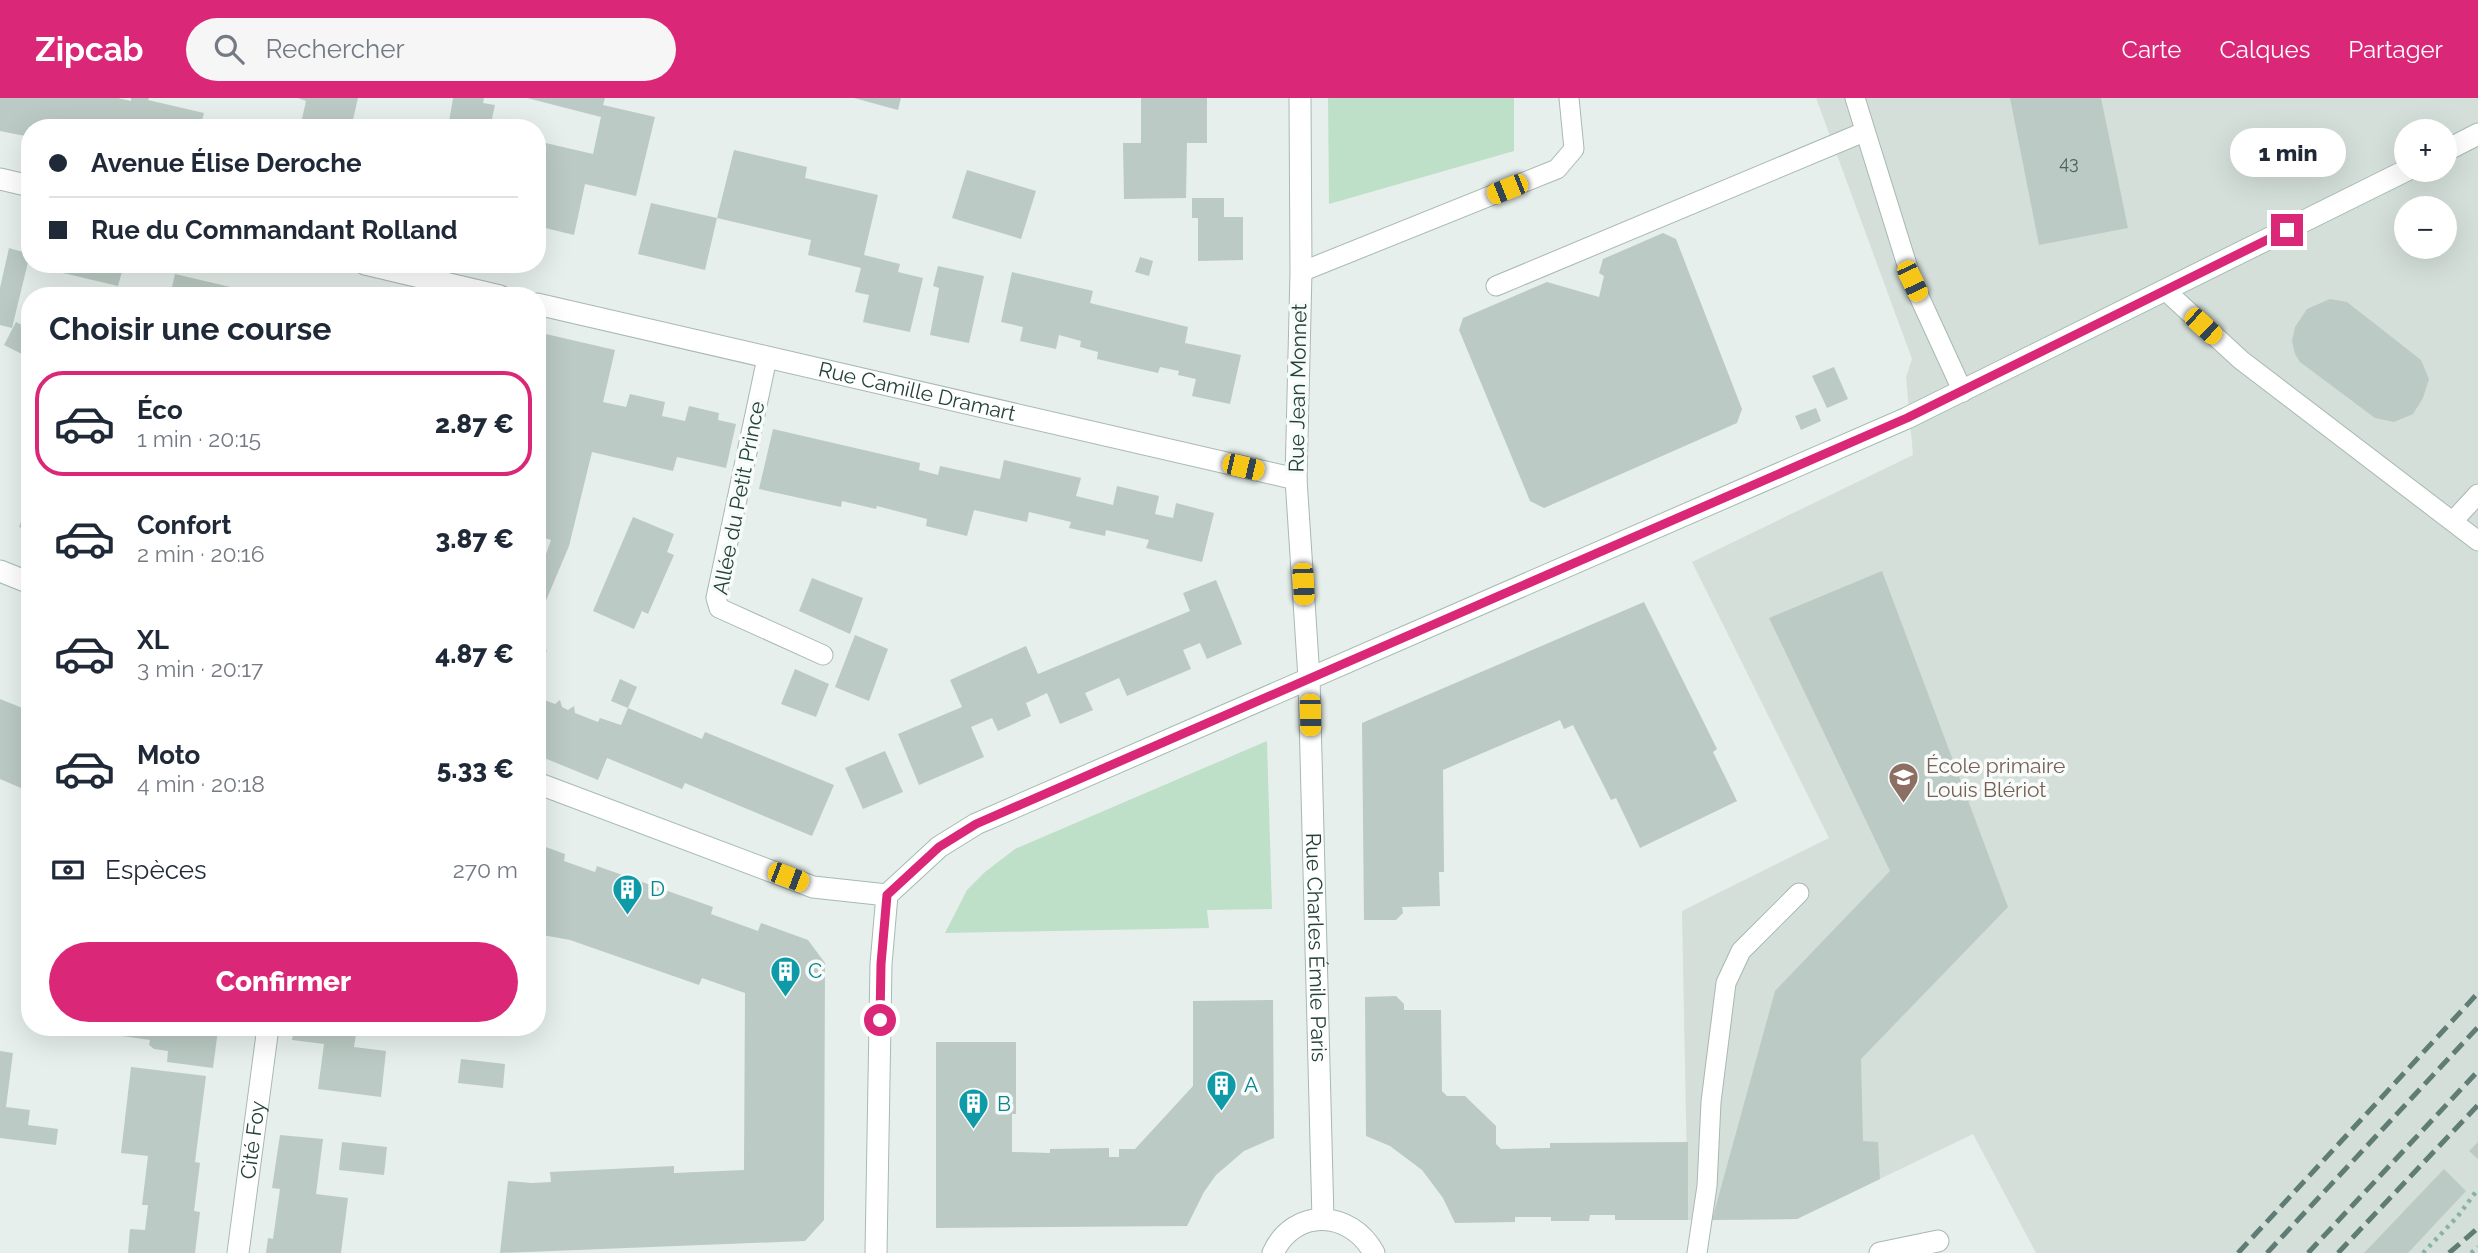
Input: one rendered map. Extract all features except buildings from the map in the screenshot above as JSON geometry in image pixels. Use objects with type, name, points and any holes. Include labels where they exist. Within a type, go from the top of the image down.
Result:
[{"type":"street","name":"Rue Jean Monnet","points":[[1300,98],[1301,272],[1296,479],[1309,678]]},
{"type":"street","points":[[2457,145],[2478,134]]},
{"type":"street","points":[[876,1253],[881,964],[887,895],[939,847],[976,824],[1907,418],[2394,177]]},
{"type":"street","points":[[0,179],[21,184]]},
{"type":"street","points":[[403,273],[462,287]]},
{"type":"street","name":"Rue Camille Dramart","points":[[546,306],[1296,479]]},
{"type":"street","points":[[0,571],[21,579]]},
{"type":"street","name":"Rue Charles Émile Paris","points":[[1309,678],[1322,1219]]},
{"type":"street","points":[[546,786],[813,887],[887,895]]},
{"type":"street","name":"Cité Foy","points":[[238,1253],[267,1036]]},
{"type":"street","points":[[1273,1253],[1278,1242],[1290,1230],[1305,1222],[1322,1219],[1355,1229],[1368,1241],[1374,1253]]},
{"type":"street","points":[[1892,1252],[1938,1241]]},
{"type":"lane","points":[[1301,272],[1557,169],[1574,149],[1569,98]]},
{"type":"lane","points":[[1855,98],[1912,281],[1963,392]]},
{"type":"lane","points":[[1496,286],[1864,132]]},
{"type":"lane","points":[[2166,291],[2241,360],[2478,541]]},
{"type":"lane","name":"Allée du Petit Prince","points":[[766,358],[716,598],[719,608],[824,655]]},
{"type":"lane","points":[[2453,521],[2478,494]]},
{"type":"lane","points":[[1697,1253],[1707,1186],[1711,1102],[1726,983],[1741,951],[1799,893]]},
{"type":"path","points":[[2423,1253],[2458,1216],[2478,1189]]},
{"type":"path","points":[[2471,1253],[2478,1247]]},
{"type":"shaded area","points":[[1816,98],[2478,98],[2478,1253],[2036,1253],[1973,1134],[1797,1219],[1688,1220],[1682,911],[1829,838],[1692,562],[1913,455],[1906,377],[1912,359]]},
{"type":"green space","points":[[1328,98],[1514,98],[1514,151],[1329,204]]},
{"type":"green space","points":[[1267,741],[1272,909],[1207,910],[1209,928],[945,933],[967,890],[1015,849]]},
{"type":"railway","points":[[2238,1253],[2478,993]]},
{"type":"railway","points":[[2267,1253],[2478,1027]]},
{"type":"railway","points":[[2308,1253],[2478,1071]]},
{"type":"railway","points":[[2338,1253],[2478,1105]]},
{"type":"railway","points":[[2449,1253],[2478,1228]]},
{"type":"place","name":"École primaire Louis Blériot","points":[[1903,805]]},
{"type":"place","name":"D","points":[[627,916]]},
{"type":"place","name":"C","points":[[785,998]]},
{"type":"place","name":"A","points":[[1221,1112]]},
{"type":"place","name":"B","points":[[974,1131]]},
{"type":"route","points":[[880,1020],[881,964],[887,895],[939,847],[976,824],[1907,418],[2287,230]]}]
